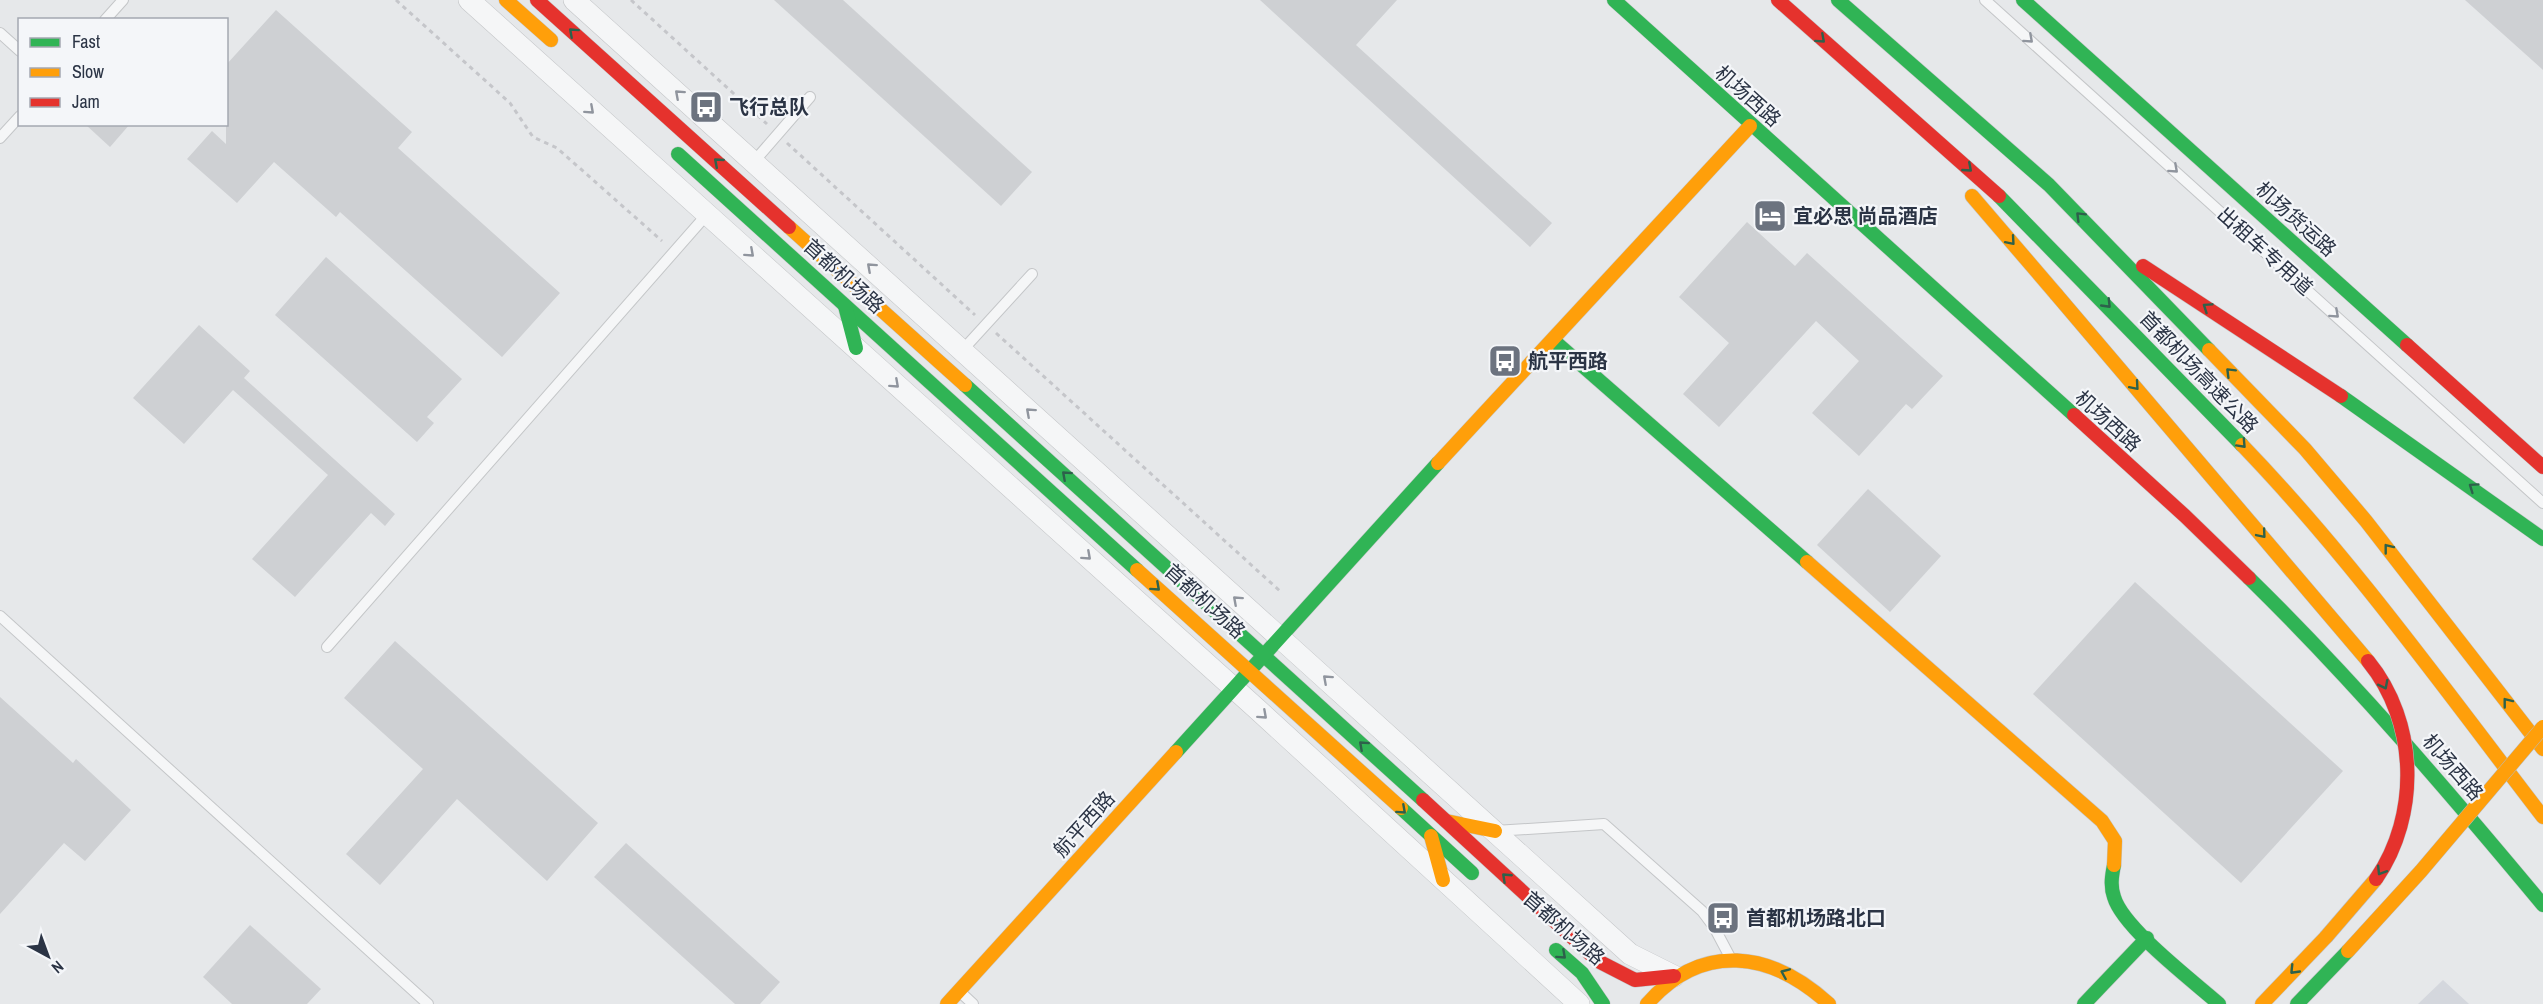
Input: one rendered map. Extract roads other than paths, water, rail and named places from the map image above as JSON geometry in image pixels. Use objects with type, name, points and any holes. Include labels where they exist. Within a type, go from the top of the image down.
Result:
[{"type":"main road","points":[[506,0],[560,48]]},
{"type":"main road","name":"首都机场路","points":[[537,0],[1265,655],[1598,961],[1635,980],[1674,976]]},
{"type":"main road","name":"机场西路","points":[[1614,0],[1750,126],[2185,516],[2304,632],[2451,794],[2543,905]]},
{"type":"main road","name":"首都机场高速公路","points":[[1778,0],[2010,206],[2273,477],[2388,616],[2543,817]]},
{"type":"main road","name":"首都机场高速公路","points":[[1838,0],[2026,164],[2106,243],[2337,484],[2543,748]]},
{"type":"main road","name":"机场货运路","points":[[2022,0],[2543,466]]},
{"type":"main road","points":[[1907,115],[2056,294],[2372,664],[2394,705],[2404,737],[2408,762],[2408,795],[2403,821],[2391,854],[2379,874],[2326,937],[2262,1004]]},
{"type":"main road","points":[[1265,655],[1750,126]]},
{"type":"main road","name":"首都机场路","points":[[666,144],[1251,671],[1481,882]]},
{"type":"main road","points":[[2106,243],[2361,409],[2521,521],[2543,539]]},
{"type":"main road","points":[[860,290],[902,295]]},
{"type":"main road","points":[[845,306],[856,348]]},
{"type":"main road","points":[[1553,340],[2102,821],[2115,837],[2116,855],[2112,880],[2114,900],[2147,938],[2219,1004]]},
{"type":"main road","points":[[1095,470],[1100,506]]},
{"type":"main road","points":[[1047,521],[1084,522]]},
{"type":"main road","name":"航平西路","points":[[947,1004],[1265,655]]},
{"type":"main road","points":[[2297,1004],[2421,871],[2543,727]]},
{"type":"main road","points":[[1446,821],[1495,831]]},
{"type":"main road","points":[[1431,836],[1443,880]]},
{"type":"main road","points":[[2084,1004],[2147,938]]},
{"type":"main road","name":"首都机场路","points":[[1548,943],[1582,973],[1603,1004]]},
{"type":"main road","points":[[1647,1004],[1674,976],[1702,965],[1732,961],[1766,964],[1798,978],[1829,1004]]},
{"type":"street","points":[[469,0],[1234,689],[1579,1004]]},
{"type":"street","name":"首都机场路","points":[[574,0],[1630,954],[1674,976]]},
{"type":"lane","points":[[107,18],[123,0]]},
{"type":"lane","name":"出租车专用道","points":[[1985,0],[2543,503]]},
{"type":"lane","points":[[0,33],[18,49]]},
{"type":"lane","points":[[327,647],[810,97]]},
{"type":"lane","points":[[0,138],[18,118]]},
{"type":"lane","points":[[932,384],[1032,274]]},
{"type":"lane","points":[[0,616],[428,1004]]},
{"type":"lane","points":[[1495,831],[1604,824],[1702,911],[1714,927],[1732,961]]},
{"type":"lane","points":[[959,991],[973,1004]]},
{"type":"place","name":"飞行总队","points":[[706,107]]},
{"type":"place","name":"宜必思 尚品酒店","points":[[1770,216]]},
{"type":"place","name":"航平西路","points":[[1505,361]]},
{"type":"place","name":"首都机场路北口","points":[[1723,918]]}]
